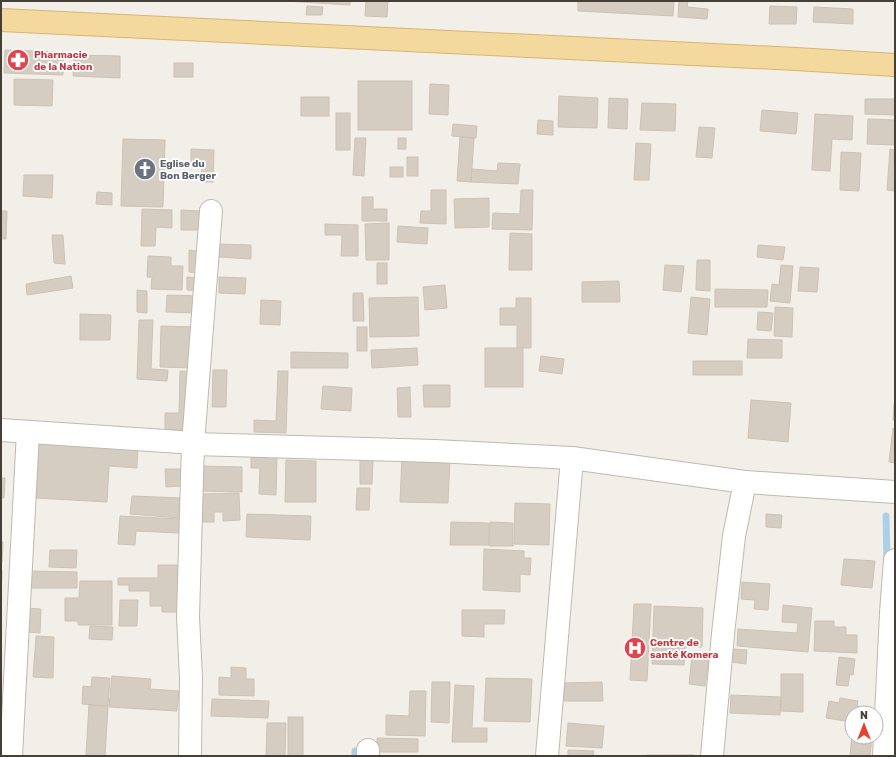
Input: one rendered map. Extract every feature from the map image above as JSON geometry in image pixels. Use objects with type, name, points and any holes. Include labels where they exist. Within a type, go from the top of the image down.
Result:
[{"type":"main road","points":[[1,20],[796,59],[895,66]]},
{"type":"street","points":[[190,756],[192,678],[188,617],[194,444],[211,211]]},
{"type":"street","points":[[1,430],[194,444],[435,451],[572,458],[745,482],[895,492]]},
{"type":"street","points":[[11,756],[28,432]]},
{"type":"street","points":[[547,756],[572,458]]},
{"type":"street","points":[[712,756],[734,536],[745,482]]},
{"type":"street","points":[[884,756],[895,560]]},
{"type":"building","points":[[285,1],[350,1],[350,5]]},
{"type":"building","points":[[366,1],[388,1],[387,17],[365,16]]},
{"type":"building","points":[[578,1],[674,1],[673,16],[578,11]]},
{"type":"building","points":[[679,1],[688,1],[687,7],[708,9],[707,19],[678,17]]},
{"type":"building","points":[[307,6],[323,7],[322,15],[306,15]]},
{"type":"building","points":[[770,6],[797,7],[796,24],[769,24]]},
{"type":"building","points":[[814,7],[853,9],[853,24],[813,22]]},
{"type":"building","points":[[5,50],[64,52],[63,75],[4,73]]},
{"type":"building","points":[[74,55],[120,56],[120,78],[73,76]]},
{"type":"building","points":[[174,63],[193,63],[193,77],[174,77]]},
{"type":"building","points":[[14,79],[53,80],[52,106],[14,105]]},
{"type":"building","points":[[358,81],[412,81],[412,130],[358,130]]},
{"type":"building","points":[[430,84],[449,85],[448,115],[429,114]]},
{"type":"building","points":[[559,96],[598,98],[597,128],[558,127]]},
{"type":"building","points":[[301,97],[329,97],[329,116],[301,116]]},
{"type":"building","points":[[609,98],[628,99],[627,129],[608,128]]},
{"type":"building","points":[[865,99],[895,99],[895,115],[865,114]]},
{"type":"building","points":[[642,103],[676,104],[675,131],[640,130]]},
{"type":"building","points":[[762,110],[798,113],[796,134],[760,131]]},
{"type":"building","points":[[336,113],[350,113],[350,150],[336,150]]},
{"type":"building","points":[[815,114],[853,116],[852,140],[832,139],[830,171],[812,170]]},
{"type":"building","points":[[868,119],[895,120],[895,145],[867,144]]},
{"type":"building","points":[[538,120],[553,121],[553,135],[537,134]]},
{"type":"building","points":[[453,124],[477,126],[476,138],[452,136]]},
{"type":"building","points":[[699,127],[715,128],[712,158],[696,157]]},
{"type":"building","points":[[460,137],[474,138],[471,182],[457,181]]},
{"type":"building","points":[[355,138],[366,138],[364,176],[353,175]]},
{"type":"building","points":[[398,138],[406,138],[406,149],[398,149]]},
{"type":"building","points":[[123,139],[165,140],[163,207],[121,206]]},
{"type":"building","points":[[636,143],[651,144],[649,180],[634,180]]},
{"type":"building","points":[[191,149],[214,150],[213,182],[201,182],[202,163],[191,163]]},
{"type":"building","points":[[890,149],[895,150],[895,191],[887,190]]},
{"type":"building","points":[[841,152],[861,153],[859,191],[840,190]]},
{"type":"building","points":[[407,157],[418,157],[418,176],[407,176]]},
{"type":"building","points":[[498,163],[520,164],[518,184],[471,182],[472,169],[497,171]]},
{"type":"building","points":[[390,167],[403,167],[403,177],[390,177]]},
{"type":"building","points":[[24,175],[53,175],[52,198],[23,196]]},
{"type":"building","points":[[431,190],[446,190],[446,224],[420,223],[421,211],[431,211]]},
{"type":"building","points":[[521,190],[533,190],[532,230],[492,229],[493,213],[520,214]]},
{"type":"building","points":[[97,192],[112,193],[112,205],[96,204]]},
{"type":"building","points":[[362,197],[373,197],[373,209],[387,209],[387,221],[362,221]]},
{"type":"building","points":[[489,198],[489,227],[455,228],[454,199]]},
{"type":"building","points":[[142,209],[172,210],[172,228],[156,227],[155,246],[141,246]]},
{"type":"building","points":[[181,210],[201,211],[200,230],[181,230]]},
{"type":"building","points":[[1,211],[7,211],[6,239],[1,239]]},
{"type":"building","points":[[389,223],[389,260],[366,260],[365,224]]},
{"type":"building","points":[[325,224],[358,225],[358,256],[341,256],[342,235],[325,235]]},
{"type":"building","points":[[398,226],[428,228],[427,244],[397,242]]},
{"type":"building","points":[[510,233],[532,234],[532,270],[509,270]]},
{"type":"building","points":[[52,235],[63,235],[65,264],[54,263]]},
{"type":"building","points":[[219,244],[251,245],[251,259],[218,257]]},
{"type":"building","points":[[758,245],[785,247],[783,260],[757,257]]},
{"type":"building","points":[[189,250],[204,252],[203,273],[189,272]]},
{"type":"building","points":[[148,256],[171,257],[171,266],[183,266],[182,290],[151,289],[152,277],[147,277]]},
{"type":"building","points":[[697,260],[710,260],[710,291],[696,290]]},
{"type":"building","points":[[377,263],[387,263],[387,284],[377,284]]},
{"type":"building","points":[[665,265],[684,266],[681,292],[663,290]]},
{"type":"building","points":[[781,265],[793,266],[790,303],[770,301],[772,284],[779,285]]},
{"type":"building","points":[[800,267],[819,268],[817,292],[798,291]]},
{"type":"building","points":[[71,276],[73,288],[27,295],[26,284]]},
{"type":"building","points":[[187,277],[200,278],[200,291],[187,290]]},
{"type":"building","points":[[219,277],[246,278],[245,294],[219,293]]},
{"type":"building","points":[[619,281],[620,302],[582,302],[582,282]]},
{"type":"building","points":[[445,285],[447,308],[425,310],[423,287]]},
{"type":"building","points":[[715,289],[768,290],[767,307],[715,307]]},
{"type":"building","points":[[137,290],[147,291],[147,313],[137,312]]},
{"type":"building","points":[[353,293],[363,293],[364,321],[353,321]]},
{"type":"building","points":[[167,295],[199,296],[198,313],[166,312]]},
{"type":"building","points":[[418,297],[419,336],[370,337],[369,298]]},
{"type":"building","points":[[691,297],[710,299],[707,335],[688,333]]},
{"type":"building","points":[[516,298],[531,298],[531,348],[517,348],[517,325],[500,325],[500,308],[516,308]]},
{"type":"building","points":[[261,300],[281,301],[280,325],[260,324]]},
{"type":"building","points":[[775,307],[793,308],[792,337],[774,336]]},
{"type":"building","points":[[758,312],[773,313],[771,331],[757,330]]},
{"type":"building","points":[[80,314],[111,315],[110,340],[80,340]]},
{"type":"building","points":[[139,320],[153,320],[151,369],[168,370],[167,381],[137,379]]},
{"type":"building","points":[[161,326],[197,327],[195,368],[160,367]]},
{"type":"building","points":[[357,327],[367,327],[367,351],[357,351]]},
{"type":"building","points":[[748,339],[782,340],[782,358],[747,358]]},
{"type":"building","points":[[417,348],[418,365],[372,368],[371,350]]},
{"type":"building","points":[[485,348],[523,348],[523,387],[485,387]]},
{"type":"building","points":[[291,352],[348,353],[348,368],[291,368]]},
{"type":"building","points":[[541,356],[564,359],[562,374],[539,371]]},
{"type":"building","points":[[693,361],[742,361],[742,375],[693,375]]},
{"type":"building","points":[[213,370],[227,370],[226,407],[212,407]]},
{"type":"building","points":[[180,371],[197,372],[196,430],[165,430],[165,413],[179,413]]},
{"type":"building","points":[[278,371],[288,371],[286,433],[254,432],[254,420],[276,421]]},
{"type":"building","points":[[423,385],[450,385],[450,407],[424,407]]},
{"type":"building","points":[[323,386],[352,388],[351,411],[321,409]]},
{"type":"building","points":[[410,387],[411,417],[398,417],[397,388]]},
{"type":"building","points":[[751,400],[791,403],[788,442],[748,438]]},
{"type":"building","points":[[894,404],[895,420],[893,420]]},
{"type":"building","points":[[893,428],[895,429],[895,463],[889,462]]},
{"type":"building","points":[[39,439],[138,444],[137,468],[109,466],[107,502],[36,498]]},
{"type":"building","points":[[251,455],[277,456],[276,495],[259,494],[260,468],[251,468]]},
{"type":"building","points":[[402,456],[450,458],[448,503],[400,502]]},
{"type":"building","points":[[360,459],[373,460],[372,484],[360,484]]},
{"type":"building","points":[[286,460],[316,461],[316,502],[285,502]]},
{"type":"building","points":[[200,466],[242,467],[242,492],[199,491]]},
{"type":"building","points":[[165,469],[181,469],[181,486],[166,487]]},
{"type":"building","points":[[1,478],[5,478],[4,498],[1,498]]},
{"type":"building","points":[[357,488],[370,488],[369,510],[356,510]]},
{"type":"building","points":[[239,493],[240,520],[223,521],[223,512],[214,512],[214,522],[203,522],[202,494]]},
{"type":"building","points":[[132,496],[181,498],[180,518],[130,514]]},
{"type":"building","points":[[515,503],[550,504],[549,545],[514,544]]},
{"type":"building","points":[[247,514],[311,516],[310,540],[246,537]]},
{"type":"building","points":[[766,514],[782,515],[781,528],[766,527]]},
{"type":"building","points":[[120,516],[180,519],[179,533],[136,531],[135,545],[118,544]]},
{"type":"building","points":[[451,522],[489,523],[489,545],[450,545]]},
{"type":"building","points":[[490,522],[513,523],[513,546],[489,546]]},
{"type":"building","points":[[1,542],[3,542],[2,562],[1,562]]},
{"type":"building","points":[[484,549],[524,551],[524,558],[531,558],[530,575],[520,574],[520,592],[483,590]]},
{"type":"building","points":[[50,550],[77,550],[76,568],[49,567]]},
{"type":"building","points":[[844,559],[875,561],[872,588],[841,585]]},
{"type":"building","points":[[158,565],[177,565],[178,612],[162,612],[162,606],[150,606],[150,591],[129,591],[129,585],[118,585],[118,578],[158,578]]},
{"type":"building","points":[[1,571],[2,571],[1,599]]},
{"type":"building","points":[[29,571],[77,572],[77,588],[29,588]]},
{"type":"building","points":[[80,581],[112,581],[112,625],[78,625],[78,621],[65,621],[65,598],[79,598]]},
{"type":"building","points":[[742,582],[770,584],[768,610],[754,609],[755,600],[741,599]]},
{"type":"building","points":[[120,600],[138,600],[137,626],[119,626]]},
{"type":"building","points":[[634,604],[651,604],[647,681],[630,680]]},
{"type":"building","points":[[783,605],[812,608],[808,652],[737,646],[738,629],[797,633],[798,623],[782,622]]},
{"type":"building","points":[[654,606],[703,608],[702,647],[685,647],[684,665],[652,664]]},
{"type":"building","points":[[26,608],[41,609],[40,633],[25,632]]},
{"type":"building","points":[[462,610],[505,610],[504,624],[484,624],[484,637],[462,636]]},
{"type":"building","points":[[815,621],[834,621],[834,627],[846,627],[846,635],[857,635],[857,653],[814,651]]},
{"type":"building","points":[[90,626],[113,627],[112,640],[89,639]]},
{"type":"building","points":[[36,636],[54,637],[53,678],[33,677]]},
{"type":"building","points":[[732,649],[747,650],[746,664],[731,662]]},
{"type":"building","points":[[692,656],[709,658],[705,686],[689,684]]},
{"type":"building","points":[[839,657],[855,659],[853,675],[850,674],[848,686],[836,685]]},
{"type":"building","points":[[231,667],[246,668],[246,679],[254,679],[254,696],[219,695],[219,677],[231,678]]},
{"type":"building","points":[[781,674],[803,674],[803,712],[781,711]]},
{"type":"building","points":[[112,676],[151,679],[150,689],[179,691],[177,711],[109,707]]},
{"type":"building","points":[[92,677],[110,678],[108,706],[82,704],[83,686],[91,687]]},
{"type":"building","points":[[486,678],[532,679],[530,722],[484,721]]},
{"type":"building","points":[[432,682],[450,682],[449,723],[431,722]]},
{"type":"building","points":[[602,682],[603,701],[564,701],[564,683]]},
{"type":"building","points":[[455,685],[474,686],[472,728],[487,728],[487,742],[452,742]]},
{"type":"building","points":[[410,691],[426,691],[425,736],[386,735],[386,715],[409,716]]},
{"type":"building","points":[[731,695],[781,697],[780,715],[730,713]]},
{"type":"building","points":[[840,698],[858,701],[857,705],[844,705],[844,721],[826,718],[829,701],[839,703]]},
{"type":"building","points":[[212,699],[269,701],[268,718],[211,716]]},
{"type":"building","points":[[89,705],[108,706],[105,756],[86,755]]},
{"type":"building","points":[[288,717],[303,717],[303,756],[288,756]]},
{"type":"building","points":[[267,723],[286,723],[285,756],[266,756]]},
{"type":"building","points":[[568,723],[604,726],[602,748],[566,746]]},
{"type":"building","points":[[377,738],[418,739],[418,752],[377,752]]},
{"type":"building","points":[[851,745],[871,745],[870,756],[850,756]]},
{"type":"building","points":[[568,750],[594,751],[593,756],[568,756]]},
{"type":"building","points":[[646,755],[694,755],[646,756]]},
{"type":"waterway","points":[[886,516],[887,562]]},
{"type":"waterway","points":[[355,751],[355,756]]},
{"type":"place","name":"Pharmacie de la Nation","points":[[18,60]]},
{"type":"place","name":"Eglise du Bon Berger","points":[[145,169]]},
{"type":"place","name":"Centre de santé Komera","points":[[635,648]]}]
